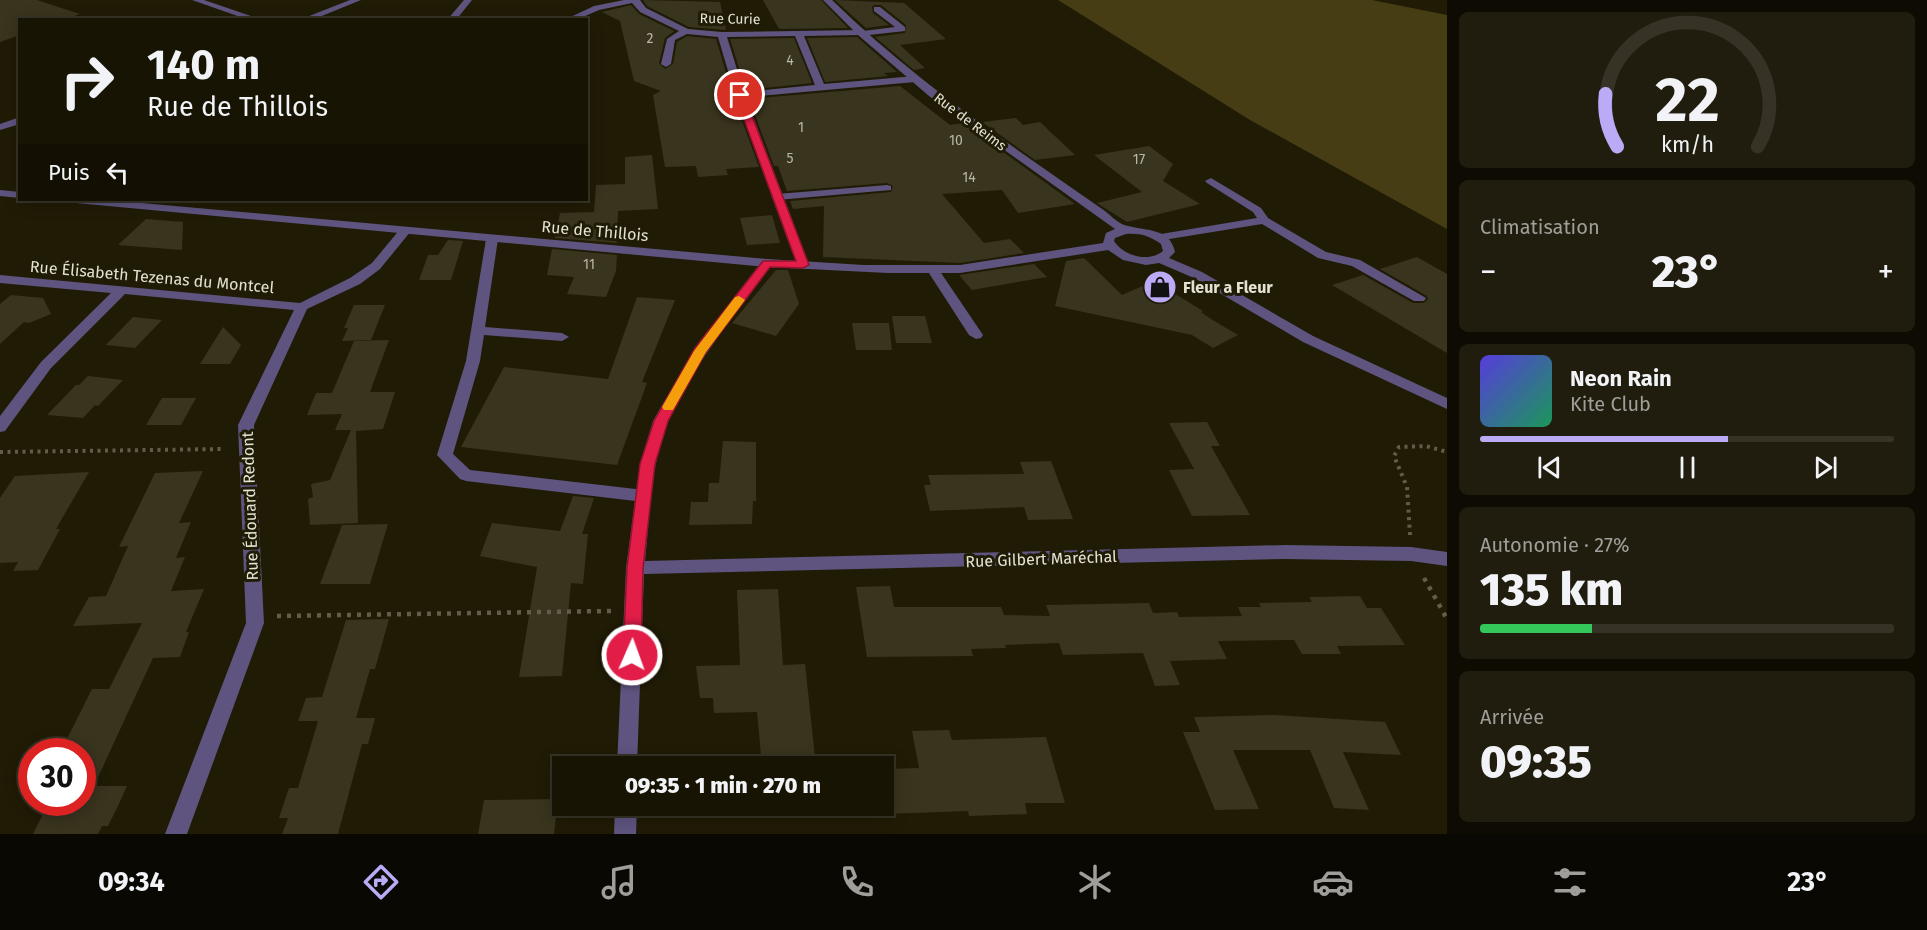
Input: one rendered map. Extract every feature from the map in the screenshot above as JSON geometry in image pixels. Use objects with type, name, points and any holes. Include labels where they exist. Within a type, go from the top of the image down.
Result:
[{"type":"street","points":[[196,0],[253,18]]},
{"type":"street","points":[[308,18],[357,0]]},
{"type":"street","points":[[453,18],[468,0]]},
{"type":"street","name":"Rue de Reims","points":[[827,0],[915,80],[983,133],[1124,230]]},
{"type":"street","points":[[573,18],[597,8],[635,1]]},
{"type":"street","name":"Rue Curie","points":[[635,1],[643,10],[686,32],[722,35],[902,29],[877,9]]},
{"type":"street","points":[[666,64],[671,39],[686,32]]},
{"type":"street","points":[[799,33],[821,88]]},
{"type":"street","points":[[722,35],[730,68],[803,265]]},
{"type":"street","points":[[758,93],[915,80]]},
{"type":"street","points":[[0,127],[18,121]]},
{"type":"street","points":[[1211,181],[1257,210],[1264,220],[1322,255],[1356,262],[1419,298]]},
{"type":"street","points":[[777,197],[887,188]]},
{"type":"street","points":[[0,193],[18,195]]},
{"type":"street","name":"Rue de Thillois","points":[[106,201],[137,202],[405,231],[803,265],[933,270],[990,266],[1080,249],[1110,246]]},
{"type":"street","points":[[1264,220],[1161,238],[1139,230],[1124,230],[1110,236],[1108,241],[1110,246],[1132,258],[1160,259],[1198,276],[1308,339],[1447,404]]},
{"type":"street","points":[[302,307],[362,276],[376,266],[405,231]]},
{"type":"street","points":[[492,238],[472,361],[445,455],[466,475],[644,496]]},
{"type":"street","points":[[1160,259],[1166,256],[1169,248],[1161,238]]},
{"type":"street","points":[[627,756],[635,568],[648,464],[661,421],[700,351],[767,263]]},
{"type":"street","points":[[933,270],[976,335]]},
{"type":"street","name":"Rue Élisabeth Tezenas du Montcel","points":[[0,279],[302,307]]},
{"type":"street","points":[[0,427],[46,365],[122,291]]},
{"type":"street","name":"Rue Édouard Redont","points":[[176,834],[255,623],[246,425],[302,307]]},
{"type":"street","points":[[477,330],[562,337]]},
{"type":"street","name":"Rue Gilbert Maréchal","points":[[635,568],[1285,552],[1411,554],[1447,559]]},
{"type":"street","points":[[625,834],[626,816]]},
{"type":"path","points":[[1399,447],[1426,447],[1447,452]]},
{"type":"path","points":[[0,452],[247,448]]},
{"type":"path","points":[[255,617],[634,610]]},
{"type":"shaded area","points":[[1058,0],[1372,0],[1447,15],[1447,229],[1250,120]]},
{"type":"building","points":[[0,0],[37,0],[80,14],[69,18],[18,18],[18,36],[0,42]]},
{"type":"building","points":[[643,0],[720,2],[726,30],[689,27],[647,6]]},
{"type":"building","points":[[763,0],[821,0],[848,28],[779,29]]},
{"type":"building","points":[[835,0],[904,3],[946,39],[900,45],[925,68],[914,70],[875,37],[905,33],[906,25],[881,5],[874,5],[873,13],[889,25],[866,28]]},
{"type":"building","points":[[631,5],[639,14],[674,31],[665,38],[659,63],[665,69],[673,64],[677,42],[687,36],[716,39],[733,96],[759,167],[726,169],[728,175],[698,177],[696,166],[665,167],[653,95],[661,91],[634,81],[620,21],[602,12]]},
{"type":"building","points":[[857,37],[897,72],[884,73],[888,76],[825,82],[807,38]]},
{"type":"building","points":[[794,38],[812,83],[755,89],[751,91],[752,95],[758,98],[900,86],[950,125],[963,123],[1075,204],[1018,213],[1002,190],[942,194],[984,243],[1010,239],[1024,253],[960,263],[823,257],[824,206],[793,209],[790,201],[891,192],[893,186],[887,183],[787,191],[778,166],[774,166],[747,94],[730,39]]},
{"type":"building","points":[[1016,118],[1023,125],[1040,122],[1075,155],[1035,160],[982,122]]},
{"type":"building","points":[[1149,146],[1173,164],[1163,181],[1200,204],[1127,222],[1097,203],[1142,192],[1094,155]]},
{"type":"building","points":[[652,155],[658,209],[618,211],[617,243],[555,238],[560,213],[594,212],[596,185],[625,184],[625,157]]},
{"type":"building","points":[[772,215],[780,243],[747,245],[740,218]]},
{"type":"building","points":[[146,219],[183,222],[182,250],[118,245]]},
{"type":"building","points":[[448,240],[463,241],[451,280],[419,280],[428,255],[438,255]]},
{"type":"building","points":[[552,249],[617,255],[616,271],[606,297],[567,294],[574,277],[547,275]]},
{"type":"building","points":[[1417,257],[1447,274],[1447,353],[1332,285],[1363,275],[1413,303],[1424,303],[1428,299],[1427,296],[1380,269]]},
{"type":"building","points":[[1084,258],[1122,295],[1154,281],[1238,335],[1213,348],[1192,335],[1055,306],[1066,261]]},
{"type":"building","points":[[1034,264],[1047,277],[972,290],[959,275]]},
{"type":"building","points":[[776,270],[788,270],[799,304],[776,336],[732,323]]},
{"type":"building","points":[[11,295],[43,298],[51,314],[29,323],[24,322],[0,344],[0,304]]},
{"type":"building","points":[[637,297],[675,300],[642,382],[647,383],[617,465],[461,447],[504,367],[608,379]]},
{"type":"building","points":[[354,305],[385,305],[371,340],[342,341],[348,328],[344,328]]},
{"type":"building","points":[[892,316],[925,316],[932,343],[896,343]]},
{"type":"building","points":[[133,317],[162,320],[135,348],[106,345]]},
{"type":"building","points":[[852,323],[889,323],[892,350],[856,350]]},
{"type":"building","points":[[223,327],[241,345],[230,364],[200,364]]},
{"type":"building","points":[[389,340],[370,392],[395,392],[383,429],[356,431],[358,523],[310,525],[308,499],[313,497],[311,484],[330,480],[351,430],[335,430],[342,414],[307,415],[316,393],[332,393],[354,341]]},
{"type":"building","points":[[88,376],[123,380],[83,418],[47,415],[76,385]]},
{"type":"building","points":[[162,398],[196,398],[181,425],[146,425]]},
{"type":"building","points":[[1207,422],[1220,446],[1211,446],[1250,515],[1192,516],[1169,470],[1194,469],[1169,423]]},
{"type":"building","points":[[723,441],[756,442],[756,501],[753,501],[752,524],[689,525],[691,502],[708,502],[709,483],[719,483]]},
{"type":"building","points":[[1051,461],[1073,519],[1028,520],[1024,507],[930,511],[924,485],[931,485],[928,475],[1024,474],[1020,462]]},
{"type":"building","points":[[203,471],[179,523],[191,522],[176,558],[185,557],[171,591],[204,589],[186,632],[189,632],[180,657],[153,658],[96,782],[96,738],[68,738],[92,689],[109,689],[142,623],[73,626],[89,597],[106,596],[128,546],[119,547],[155,473]]},
{"type":"building","points":[[89,472],[56,529],[60,529],[38,570],[13,571],[18,562],[0,563],[0,498],[15,476]]},
{"type":"building","points":[[573,496],[594,498],[582,534],[588,534],[583,584],[571,583],[562,676],[519,677],[537,567],[480,556],[492,523],[560,531]]},
{"type":"building","points":[[388,524],[370,584],[320,584],[342,525]]},
{"type":"building","points":[[890,586],[894,607],[1001,607],[1004,615],[1050,616],[1046,605],[1149,603],[1153,613],[1177,612],[1179,617],[1242,616],[1238,607],[1261,607],[1259,603],[1312,602],[1309,597],[1360,596],[1367,608],[1381,608],[1405,645],[1337,646],[1341,654],[1302,654],[1294,640],[1218,641],[1227,659],[1170,661],[1180,685],[1155,686],[1143,653],[1063,655],[1059,643],[971,649],[973,656],[867,657],[856,587]]},
{"type":"building","points":[[778,589],[783,665],[805,664],[815,756],[761,756],[757,712],[714,713],[713,698],[700,698],[696,666],[740,665],[737,590]]},
{"type":"building","points":[[389,619],[375,669],[370,669],[356,718],[375,718],[368,744],[362,744],[338,834],[282,834],[288,818],[279,818],[289,788],[298,788],[318,721],[298,721],[306,698],[322,697],[346,620]]},
{"type":"building","points":[[1275,715],[1385,722],[1401,755],[1343,752],[1369,810],[1334,808],[1310,750],[1233,750],[1259,809],[1215,810],[1183,732],[1200,732],[1194,717]]},
{"type":"building","points":[[949,730],[952,740],[1046,737],[1065,803],[1025,803],[1027,814],[969,816],[968,811],[894,814],[894,769],[919,768],[912,731]]},
{"type":"building","points":[[96,786],[127,786],[108,826],[102,826],[98,834],[33,834],[42,816],[96,816]]},
{"type":"building","points":[[552,799],[552,816],[556,816],[554,834],[478,834],[484,800]]},
{"type":"slow traffic","points":[[669,407],[700,351],[739,300]]},
{"type":"place","name":"Fleur a Fleur","points":[[1160,287]]},
{"type":"route","points":[[632,655],[635,568],[648,464],[661,421],[700,351],[767,263],[803,265],[740,95]]}]
